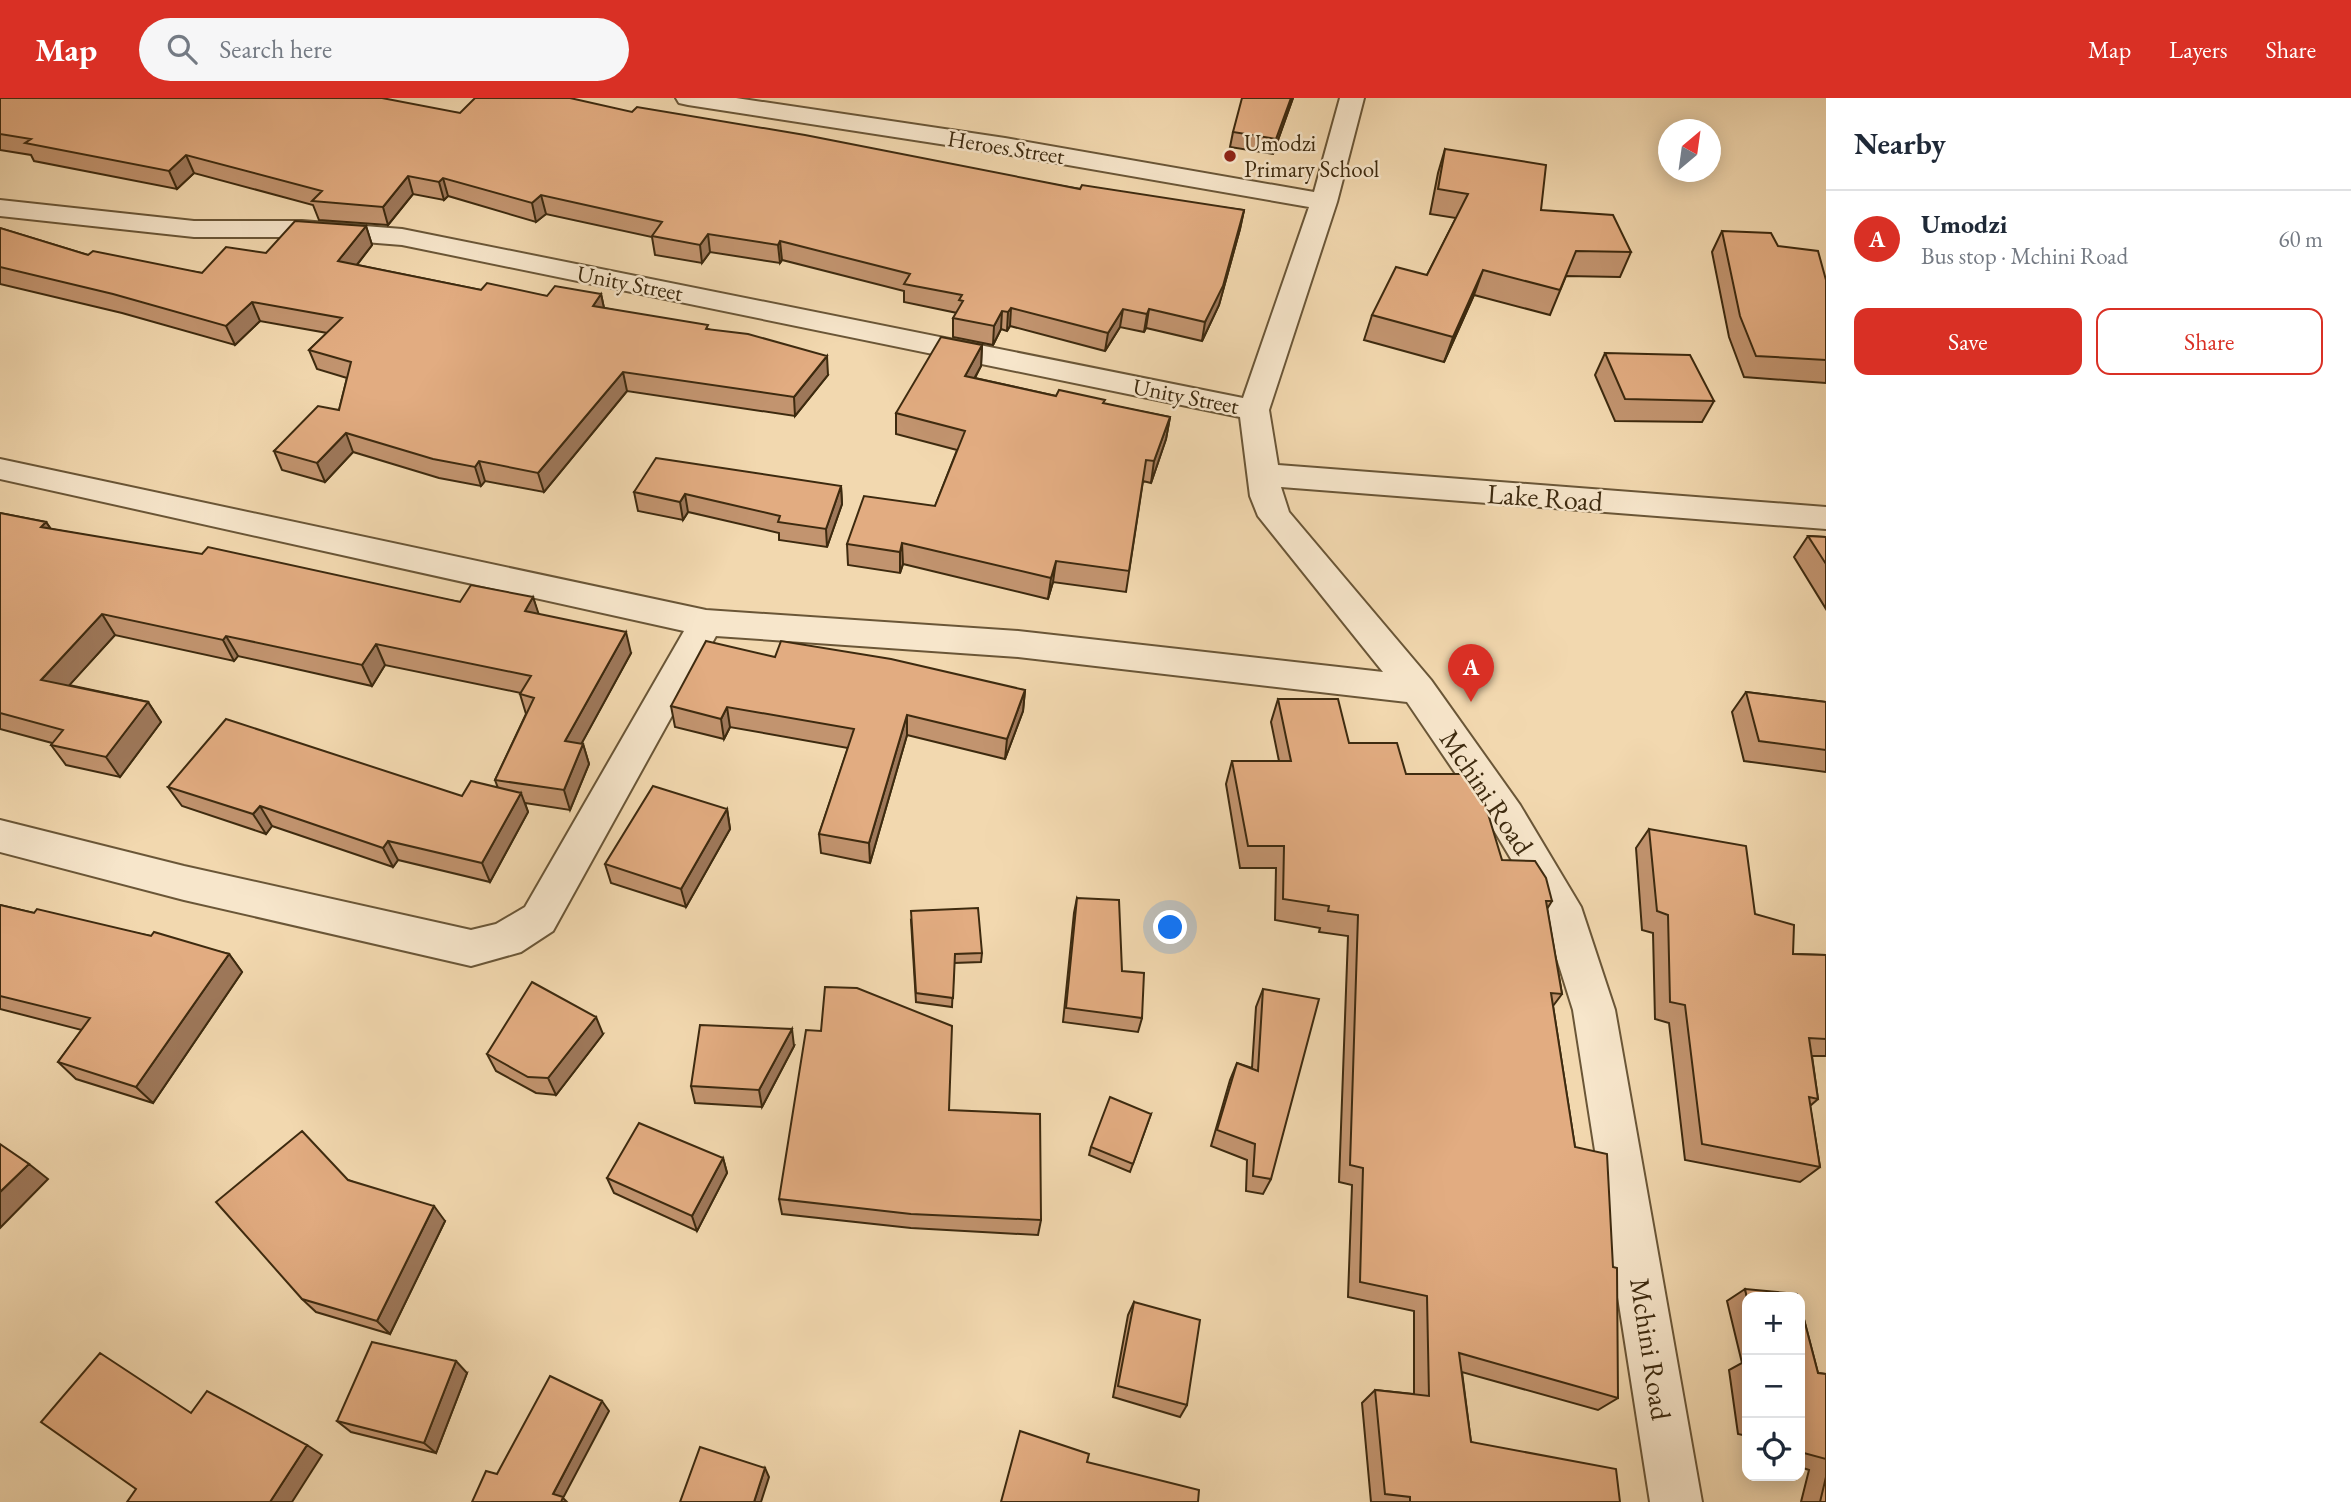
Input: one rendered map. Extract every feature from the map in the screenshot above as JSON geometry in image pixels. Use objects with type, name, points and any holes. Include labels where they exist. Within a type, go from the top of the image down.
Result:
[{"type":"street","name":"Heroes Street","points":[[688,98],[1005,146],[1324,202]]},
{"type":"street","name":"Mchini Road","points":[[1352,98],[1324,202],[1254,410],[1266,496],[1274,516],[1418,690],[1506,816],[1561,907],[1594,1010],[1676,1502]]},
{"type":"street","name":"Unity Street","points":[[0,208],[194,229],[302,229],[402,237],[1254,410]]},
{"type":"street","points":[[0,469],[706,623],[1018,644],[1418,690]]},
{"type":"street","name":"Lake Road","points":[[1265,475],[1826,519]]},
{"type":"street","points":[[0,836],[184,883],[471,948],[506,939],[539,919],[706,623]]},
{"type":"building","points":[[0,98],[382,98],[460,113],[475,98],[570,98],[632,112],[637,107],[805,135],[1080,189],[1082,185],[1244,210],[1223,286],[1205,322],[1149,309],[1147,314],[1123,309],[1108,333],[1011,308],[1008,312],[1002,311],[994,326],[953,318],[963,301],[959,300],[962,295],[904,284],[910,274],[780,241],[778,245],[708,234],[700,245],[652,236],[662,222],[541,195],[532,203],[443,178],[439,182],[408,176],[383,207],[312,201],[322,191],[186,155],[169,171],[25,143],[31,139],[0,134]]},
{"type":"building","points":[[1242,98],[1291,98],[1276,139],[1233,132]]},
{"type":"building","points":[[1445,149],[1546,165],[1541,210],[1613,215],[1631,252],[1576,251],[1560,290],[1483,270],[1453,337],[1372,315],[1396,267],[1427,275],[1468,194],[1438,189]]},
{"type":"building","points":[[295,221],[366,226],[338,261],[481,290],[487,283],[547,296],[555,286],[601,294],[593,306],[708,325],[706,329],[748,334],[827,356],[794,397],[623,372],[538,473],[479,461],[475,467],[433,459],[346,433],[317,463],[274,451],[318,406],[339,410],[351,362],[309,350],[342,318],[252,302],[226,326],[113,294],[0,267],[0,228],[88,255],[93,251],[202,273],[226,247],[266,253]]},
{"type":"building","points":[[1722,231],[1771,233],[1778,246],[1818,251],[1826,280],[1826,360],[1756,356],[1740,316]]},
{"type":"building","points":[[941,337],[982,345],[965,376],[1056,396],[1059,390],[1105,400],[1103,403],[1170,417],[1154,461],[1146,460],[1129,571],[1056,561],[1051,578],[902,543],[900,552],[847,544],[864,496],[935,506],[965,431],[896,413]]},
{"type":"building","points":[[1605,353],[1690,355],[1714,401],[1625,399]]},
{"type":"building","points":[[656,458],[841,486],[826,529],[778,522],[780,516],[685,494],[680,502],[634,492]]},
{"type":"building","points":[[0,513],[46,522],[41,527],[202,554],[208,547],[460,602],[471,585],[533,597],[525,611],[626,632],[565,741],[583,744],[564,790],[495,780],[534,698],[520,694],[531,676],[376,644],[362,665],[226,636],[223,640],[102,614],[41,680],[148,702],[106,757],[51,745],[63,730],[0,713]]},
{"type":"building","points":[[1808,536],[1826,537],[1826,564]]},
{"type":"building","points":[[706,641],[775,657],[781,641],[891,659],[1025,690],[1007,739],[907,715],[869,843],[819,834],[854,729],[727,707],[721,719],[671,706]]},
{"type":"building","points":[[1746,692],[1826,702],[1826,750],[1759,741]]},
{"type":"building","points":[[1278,699],[1338,699],[1349,743],[1397,743],[1406,774],[1476,774],[1502,860],[1535,861],[1546,878],[1552,901],[1546,901],[1562,994],[1551,993],[1575,1147],[1607,1154],[1613,1267],[1617,1268],[1618,1398],[1459,1353],[1471,1442],[1616,1469],[1620,1502],[1410,1502],[1410,1497],[1385,1494],[1375,1390],[1429,1396],[1427,1296],[1360,1282],[1363,1168],[1350,1165],[1358,915],[1328,911],[1329,906],[1283,899],[1284,846],[1248,846],[1232,761],[1291,761]]},
{"type":"building","points":[[226,719],[462,796],[471,781],[521,793],[482,863],[388,841],[383,848],[260,806],[253,814],[168,787]]},
{"type":"building","points":[[653,786],[727,809],[681,889],[605,864]]},
{"type":"building","points":[[1649,829],[1746,846],[1755,914],[1794,925],[1793,954],[1826,955],[1826,1039],[1809,1038],[1818,1099],[1809,1097],[1820,1167],[1702,1144],[1685,1005],[1670,1002],[1668,915],[1657,911]]},
{"type":"building","points":[[1077,898],[1119,900],[1122,971],[1144,973],[1142,1018],[1066,1008]]},
{"type":"building","points":[[0,905],[34,913],[37,909],[151,936],[154,932],[229,954],[136,1087],[58,1062],[90,1018],[0,996]]},
{"type":"building","points":[[978,908],[982,953],[955,954],[953,998],[916,993],[911,911]]},
{"type":"building","points":[[532,982],[596,1017],[548,1078],[528,1077],[487,1054]]},
{"type":"building","points":[[825,987],[857,988],[952,1026],[949,1110],[1040,1114],[1041,1220],[911,1214],[779,1199],[806,1030],[821,1031]]},
{"type":"building","points":[[1263,989],[1319,999],[1271,1179],[1253,1176],[1255,1144],[1217,1130],[1237,1063],[1258,1071]]},
{"type":"building","points":[[700,1025],[792,1029],[759,1090],[691,1086]]},
{"type":"building","points":[[1110,1097],[1151,1114],[1133,1164],[1091,1147]]},
{"type":"building","points":[[639,1123],[723,1158],[692,1216],[607,1178]]},
{"type":"building","points":[[302,1131],[348,1180],[434,1206],[377,1321],[302,1299],[216,1202]]},
{"type":"building","points":[[0,1144],[29,1164],[0,1192]]},
{"type":"building","points":[[1745,1289],[1776,1292],[1746,1292]]},
{"type":"building","points":[[1134,1302],[1200,1320],[1187,1405],[1118,1386]]},
{"type":"building","points":[[1805,1323],[1818,1373],[1826,1374],[1826,1459],[1805,1453]]},
{"type":"building","points":[[372,1342],[456,1361],[424,1443],[337,1421]]},
{"type":"building","points":[[100,1353],[191,1413],[207,1391],[307,1445],[270,1502],[127,1502],[136,1489],[41,1422]]},
{"type":"building","points":[[550,1376],[602,1401],[553,1494],[563,1497],[561,1502],[472,1502],[486,1471],[497,1474]]},
{"type":"building","points":[[1020,1431],[1089,1454],[1087,1462],[1199,1490],[1198,1502],[1001,1502]]},
{"type":"building","points":[[700,1447],[765,1468],[754,1502],[680,1502]]},
{"type":"building","points":[[1826,1477],[1826,1502],[1820,1502]]},
{"type":"place","name":"Umodzi Primary School","points":[[1230,156]]},
{"type":"place","name":"Umodzi","points":[[1471,702]]}]
